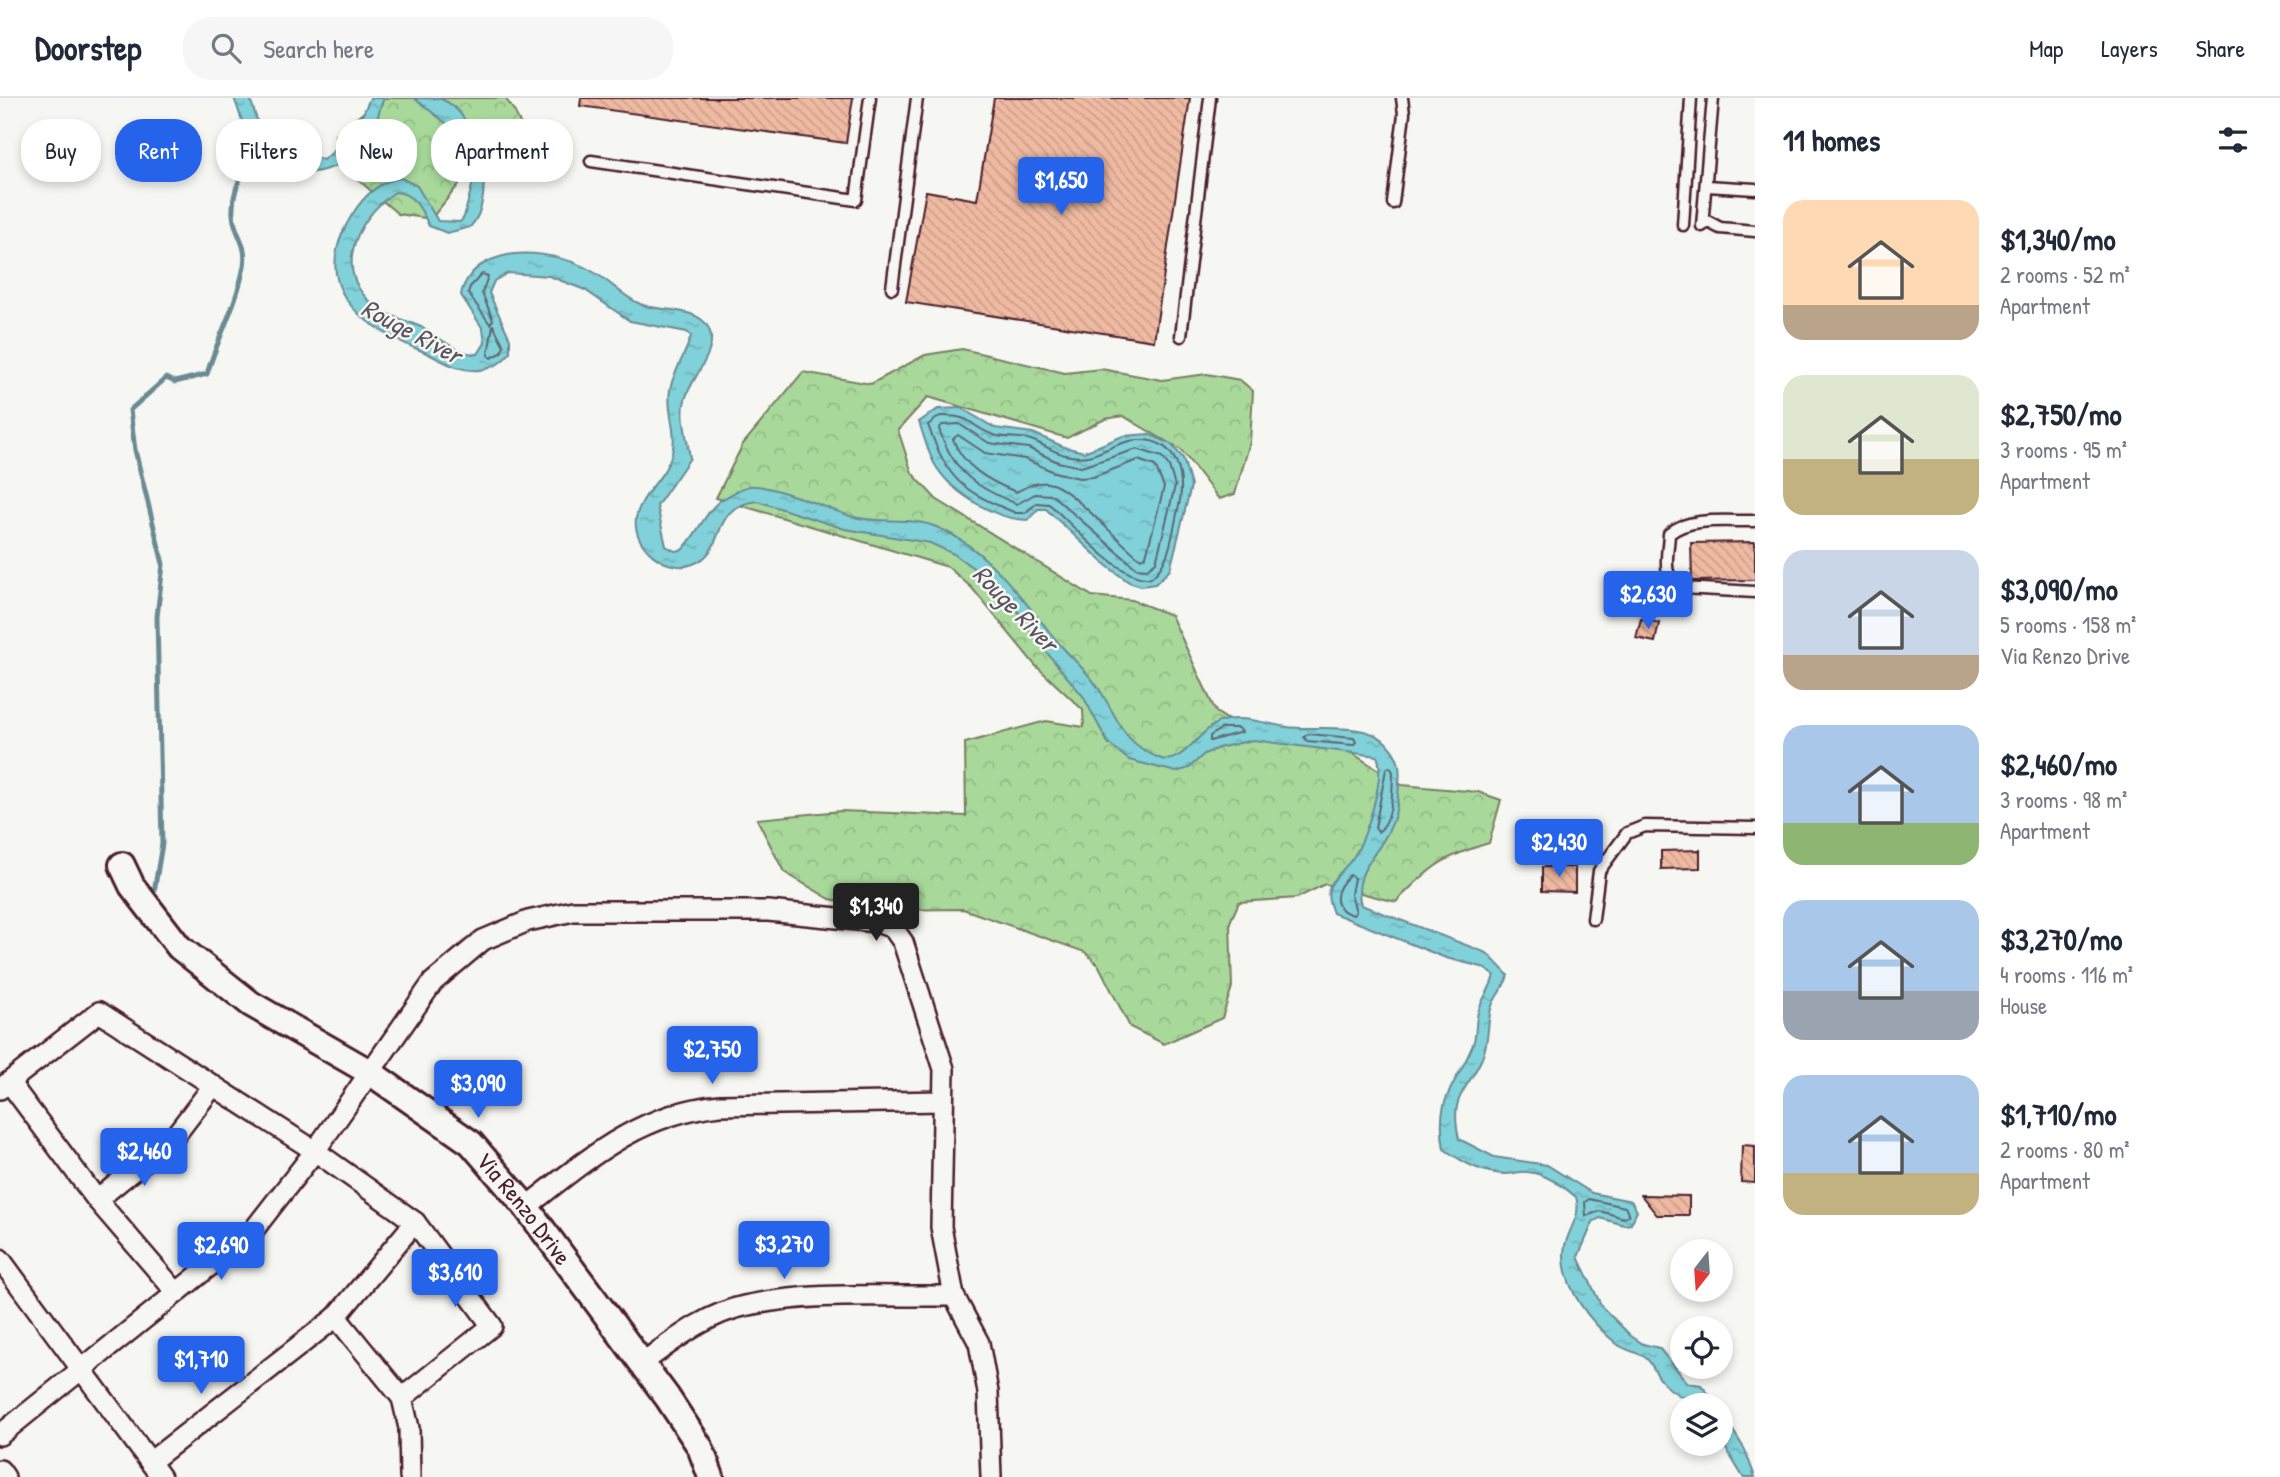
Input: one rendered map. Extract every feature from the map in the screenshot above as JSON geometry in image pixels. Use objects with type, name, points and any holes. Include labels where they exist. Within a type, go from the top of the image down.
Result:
[{"type":"street","name":"Via Renzo Drive","points":[[121,865],[132,886],[179,947],[251,1004],[371,1073],[471,1143],[526,1207],[642,1363],[700,1447],[711,1477]]},
{"type":"street","points":[[0,1435],[81,1367],[253,1232],[315,1151],[433,982],[483,940],[528,921],[573,911],[768,911],[877,922],[893,928],[903,942],[944,1069],[942,1227],[954,1296],[979,1343],[989,1391],[991,1477]]},
{"type":"street","points":[[176,1292],[97,1200],[5,1085],[99,1012],[315,1151],[415,1222],[492,1326],[402,1398]]},
{"type":"street","points":[[97,1200],[174,1137],[213,1086]]},
{"type":"street","points":[[526,1207],[604,1146],[642,1125],[687,1109],[720,1105],[942,1101]]},
{"type":"street","points":[[0,1259],[155,1469],[336,1317],[415,1222]]},
{"type":"street","points":[[642,1363],[699,1324],[743,1306],[811,1299],[954,1296]]},
{"type":"street","points":[[336,1317],[402,1398],[409,1429],[410,1477]]},
{"type":"street","points":[[0,1471],[5,1477]]},
{"type":"lane","points":[[591,161],[856,200],[870,98]]},
{"type":"lane","points":[[892,288],[917,98]]},
{"type":"lane","points":[[1181,336],[1210,98]]},
{"type":"lane","points":[[1393,203],[1404,114],[1402,98]]},
{"type":"lane","points":[[1683,225],[1690,98]]},
{"type":"lane","points":[[1713,98],[1703,223],[1755,232]]},
{"type":"lane","points":[[1707,186],[1755,189]]},
{"type":"lane","points":[[1755,521],[1706,523],[1675,529],[1669,534],[1666,573],[1671,583],[1682,588],[1755,592]]},
{"type":"lane","points":[[1593,919],[1599,871],[1628,833],[1645,826],[1755,828]]},
{"type":"green space","points":[[381,98],[505,98],[518,119],[431,119],[431,182],[461,182],[431,219],[398,214],[361,182],[417,182],[417,119],[355,119]]},
{"type":"green space","points":[[962,349],[1065,373],[1101,369],[1162,380],[1207,374],[1240,380],[1253,391],[1250,442],[1235,494],[1219,499],[1181,450],[1123,416],[1105,419],[1067,438],[928,397],[898,430],[912,473],[936,499],[1092,596],[1132,600],[1171,615],[1216,712],[1236,725],[1333,741],[1402,785],[1478,792],[1501,800],[1489,843],[1459,853],[1438,865],[1396,902],[1325,884],[1297,898],[1239,902],[1230,922],[1232,987],[1222,1018],[1164,1044],[1130,1027],[1099,966],[1085,952],[963,909],[881,910],[830,899],[784,872],[757,819],[841,811],[966,816],[965,743],[1046,721],[1084,727],[1083,710],[1035,665],[972,588],[948,567],[716,498],[743,444],[803,372],[871,384],[925,355]]},
{"type":"water","points":[[234,98],[250,98],[257,119],[242,119]]},
{"type":"water","points":[[370,98],[384,98],[377,119],[361,119]]},
{"type":"water","name":"Rouge River","points":[[414,98],[441,99],[454,107],[464,119],[441,119]]},
{"type":"water","points":[[336,149],[336,165],[322,170],[322,159]]},
{"type":"water","name":"Rouge River","points":[[388,182],[409,182],[417,186],[438,221],[460,222],[464,217],[473,182],[483,182],[479,214],[470,227],[447,233],[429,226],[420,208],[407,195],[395,192],[380,204],[359,233],[353,249],[355,282],[365,297],[390,315],[421,327],[456,348],[478,354],[485,343],[483,329],[461,295],[466,281],[485,263],[498,258],[512,254],[542,255],[557,257],[585,267],[640,304],[695,316],[703,320],[708,327],[711,345],[688,391],[684,406],[690,458],[657,506],[666,546],[675,551],[682,550],[716,504],[749,486],[784,492],[861,519],[929,524],[957,537],[974,549],[1004,577],[1091,678],[1129,738],[1159,758],[1175,758],[1212,726],[1235,719],[1298,728],[1355,729],[1379,737],[1388,745],[1397,758],[1399,768],[1397,807],[1389,830],[1363,874],[1359,893],[1361,905],[1487,953],[1508,975],[1491,1009],[1482,1058],[1458,1103],[1456,1124],[1459,1139],[1494,1157],[1547,1165],[1592,1193],[1631,1201],[1637,1211],[1631,1224],[1624,1225],[1600,1218],[1593,1222],[1578,1257],[1602,1307],[1631,1336],[1643,1344],[1659,1348],[1670,1361],[1670,1379],[1685,1379],[1688,1383],[1701,1385],[1708,1393],[1673,1391],[1661,1380],[1646,1358],[1617,1344],[1580,1304],[1568,1279],[1564,1253],[1577,1212],[1576,1197],[1547,1177],[1524,1172],[1488,1172],[1444,1149],[1444,1105],[1472,1047],[1478,1014],[1494,975],[1482,967],[1446,958],[1333,913],[1329,889],[1354,856],[1364,836],[1377,792],[1377,756],[1253,740],[1218,748],[1204,754],[1189,768],[1176,772],[1129,760],[1108,743],[1083,696],[1032,635],[1018,611],[980,573],[954,554],[930,543],[845,529],[757,501],[741,505],[731,512],[724,520],[711,550],[693,564],[673,565],[653,556],[640,539],[636,518],[643,501],[665,470],[672,453],[674,437],[669,398],[673,378],[691,336],[687,332],[630,321],[585,290],[549,276],[508,273],[494,281],[489,293],[510,339],[510,352],[492,367],[471,370],[450,365],[379,330],[347,301],[338,283],[335,263],[340,240],[356,208],[379,186]]},
{"type":"water","points":[[961,408],[995,428],[1033,433],[1064,447],[1084,452],[1123,436],[1149,434],[1171,444],[1183,458],[1191,486],[1170,570],[1155,584],[1141,586],[1129,582],[1107,566],[1046,509],[1038,509],[1028,520],[1016,519],[1003,516],[965,496],[944,478],[937,468],[919,422],[938,409]]},
{"type":"water","points":[[1733,1430],[1745,1450],[1755,1477],[1743,1477],[1730,1456],[1733,1456]]},
{"type":"building","points":[[581,98],[853,98],[846,143],[580,106]]},
{"type":"building","points":[[994,98],[1190,98],[1154,341],[906,302],[926,191],[977,200]]},
{"type":"building","points":[[1755,542],[1755,580],[1692,581],[1691,543]]},
{"type":"building","points":[[1641,619],[1659,623],[1655,642],[1636,638]]},
{"type":"building","points":[[1700,850],[1700,868],[1661,869],[1661,851]]},
{"type":"building","points":[[1542,867],[1575,867],[1575,892],[1542,891]]},
{"type":"building","points":[[1742,1145],[1755,1146],[1755,1183],[1741,1182]]},
{"type":"building","points":[[1641,1195],[1689,1196],[1689,1215],[1657,1215]]},
{"type":"waterway","points":[[154,892],[162,844],[157,617],[163,564],[135,450],[130,410],[166,378],[175,382],[207,374],[237,294],[244,266],[243,245],[233,214],[239,182]]}]
